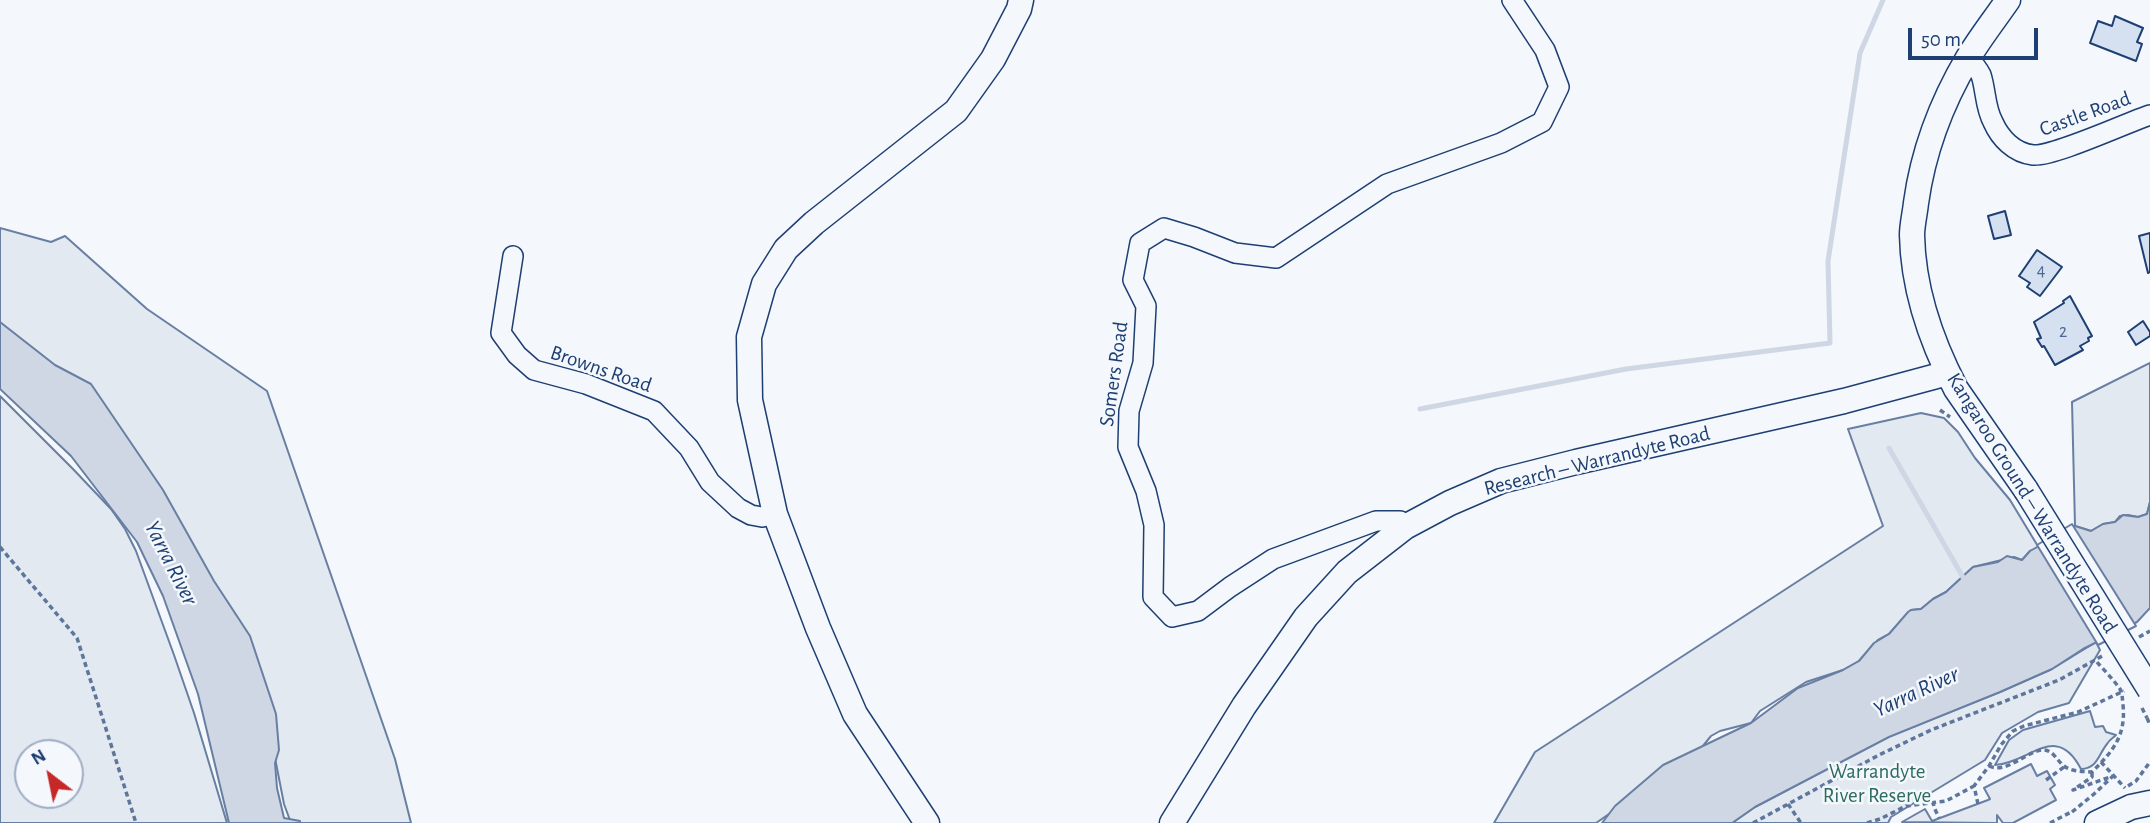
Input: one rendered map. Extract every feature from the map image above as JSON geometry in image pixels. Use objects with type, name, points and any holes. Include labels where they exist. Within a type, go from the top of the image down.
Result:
[{"type":"main road","points":[[927,823],[855,714],[818,628],[775,514],[750,400],[749,337],[764,284],[786,249],[814,223],[957,111],[993,59],[1021,0]]},
{"type":"main road","name":"Kangaroo Ground – Warrandyte Road","points":[[2008,0],[1968,58],[1946,100],[1929,142],[1919,184],[1912,234],[1918,285],[1930,328],[1948,373],[2026,490],[2141,688]]},
{"type":"main road","name":"Research – Warrandyte Road","points":[[1172,823],[1244,706],[1306,617],[1347,572],[1405,527],[1450,503],[1501,481],[1948,373]]},
{"type":"main road","points":[[2097,823],[2139,802],[2150,785]]},
{"type":"street","name":"Somers Road","points":[[1405,527],[1400,521],[1376,522],[1273,559],[1198,611],[1172,617],[1153,597],[1154,525],[1146,491],[1128,447],[1129,411],[1143,363],[1146,306],[1133,280],[1140,243],[1164,228],[1235,253],[1276,258],[1387,184],[1502,143],[1542,122],[1559,87],[1545,50],[1512,0]]},
{"type":"street","name":"Castle Road","points":[[1968,58],[1981,74],[1991,120],[2000,136],[2022,152],[2036,156],[2150,115]]},
{"type":"street","name":"Browns Road","points":[[513,256],[501,333],[517,355],[534,370],[586,384],[654,411],[689,449],[710,482],[738,508],[762,517],[775,514]]},
{"type":"path","points":[[0,547],[77,638],[136,823]]},
{"type":"path","points":[[2130,641],[2150,631]]},
{"type":"path","points":[[1753,823],[1878,754],[1931,730],[2059,680],[2112,651]]},
{"type":"path","points":[[2095,660],[2122,692],[2123,730],[2111,752],[2092,772],[2092,777],[2073,790],[2113,776]]},
{"type":"path","points":[[1867,823],[1906,806],[1946,801],[1974,786],[2001,745],[2013,732],[2024,726],[2078,712],[2122,692],[2141,688]]},
{"type":"path","points":[[2147,718],[2150,725]]},
{"type":"path","points":[[1989,766],[1995,768],[2007,765],[2042,750],[2051,752],[2064,766],[2076,771],[2092,772]]},
{"type":"path","points":[[2101,762],[2139,802]]},
{"type":"path","points":[[2046,780],[2064,766]]},
{"type":"path","points":[[2072,812],[2113,776]]},
{"type":"path","points":[[1974,786],[1978,804]]},
{"type":"path","points":[[1933,801],[1939,818]]},
{"type":"path","points":[[1788,804],[1801,823]]},
{"type":"green space","points":[[0,228],[51,242],[65,236],[147,309],[267,391],[395,759],[411,823],[291,823],[284,804],[275,758],[0,326]]},
{"type":"green space","points":[[2150,363],[2150,502],[2147,514],[2138,517],[2120,516],[2115,522],[2103,524],[2091,531],[2075,526],[2072,402]]},
{"type":"green space","points":[[0,396],[111,509],[125,529],[136,551],[174,655],[227,823],[0,823]]},
{"type":"green space","points":[[1921,413],[1944,418],[1958,432],[1975,458],[2010,500],[2039,548],[2030,551],[2022,560],[2014,557],[1973,567],[1946,592],[1921,609],[1911,610],[1859,661],[1843,670],[1806,682],[1760,711],[1751,723],[1711,736],[1698,752],[1596,823],[1494,823],[1535,752],[1883,526],[1848,429]]},
{"type":"green space","name":"Warrandyte River Reserve","points":[[2096,642],[2100,650],[2069,703],[2038,712],[2002,733],[1985,760],[1891,817],[1888,823],[1732,823],[1755,807],[1889,736],[2052,669]]},
{"type":"green space","points":[[2090,711],[2095,727],[2103,726],[2106,732],[2116,735],[2091,766],[2081,769],[2072,755],[2062,748],[2052,746],[2008,763],[1995,765],[2009,740],[2023,730]]},
{"type":"shaded area","points":[[2031,764],[2037,776],[2047,771],[2055,785],[2050,789],[2056,800],[2013,823],[2003,823],[1997,815],[1997,823],[1902,822],[1925,809],[1932,821],[1988,800],[1990,799],[1984,788]]},
{"type":"water","name":"Yarra River","points":[[0,322],[55,365],[91,384],[163,490],[214,581],[250,636],[276,714],[279,750],[275,763],[284,818],[300,823],[229,823],[198,694],[163,596],[137,542],[71,456],[0,389]]},
{"type":"water","name":"Yarra River","points":[[2150,502],[2150,608],[2137,622],[2083,649],[2052,669],[1889,737],[1755,807],[1732,823],[1602,823],[1615,806],[1663,765],[1751,723],[1798,688],[1859,661],[1874,643],[1889,634],[1908,612],[1921,609],[1946,592],[1973,567],[1998,562],[2007,556],[2022,560],[2030,551],[2075,526],[2091,531],[2103,524],[2115,522],[2123,515],[2138,517],[2147,514]]},
{"type":"pier","points":[[2072,524],[2136,626],[2098,645],[2037,545]]},
{"type":"building","points":[[2115,16],[2143,28],[2137,42],[2142,44],[2136,61],[2090,43],[2098,21],[2112,26]]},
{"type":"building","points":[[2005,211],[2011,235],[1994,239],[1988,216]]},
{"type":"building","points":[[2150,233],[2150,272],[2148,273],[2139,236]]},
{"type":"building","points":[[2037,250],[2062,267],[2040,296],[2027,287],[2030,283],[2019,276]]},
{"type":"building","points":[[2070,296],[2092,336],[2080,346],[2083,350],[2055,365],[2037,339],[2041,338],[2034,322],[2064,303]]},
{"type":"building","points":[[2143,321],[2150,336],[2136,345],[2128,332]]},
{"type":"waterway","points":[[1420,409],[1626,369],[1830,343],[1828,261],[1860,53],[1883,0]]},
{"type":"waterway","points":[[1889,448],[1964,579]]}]
